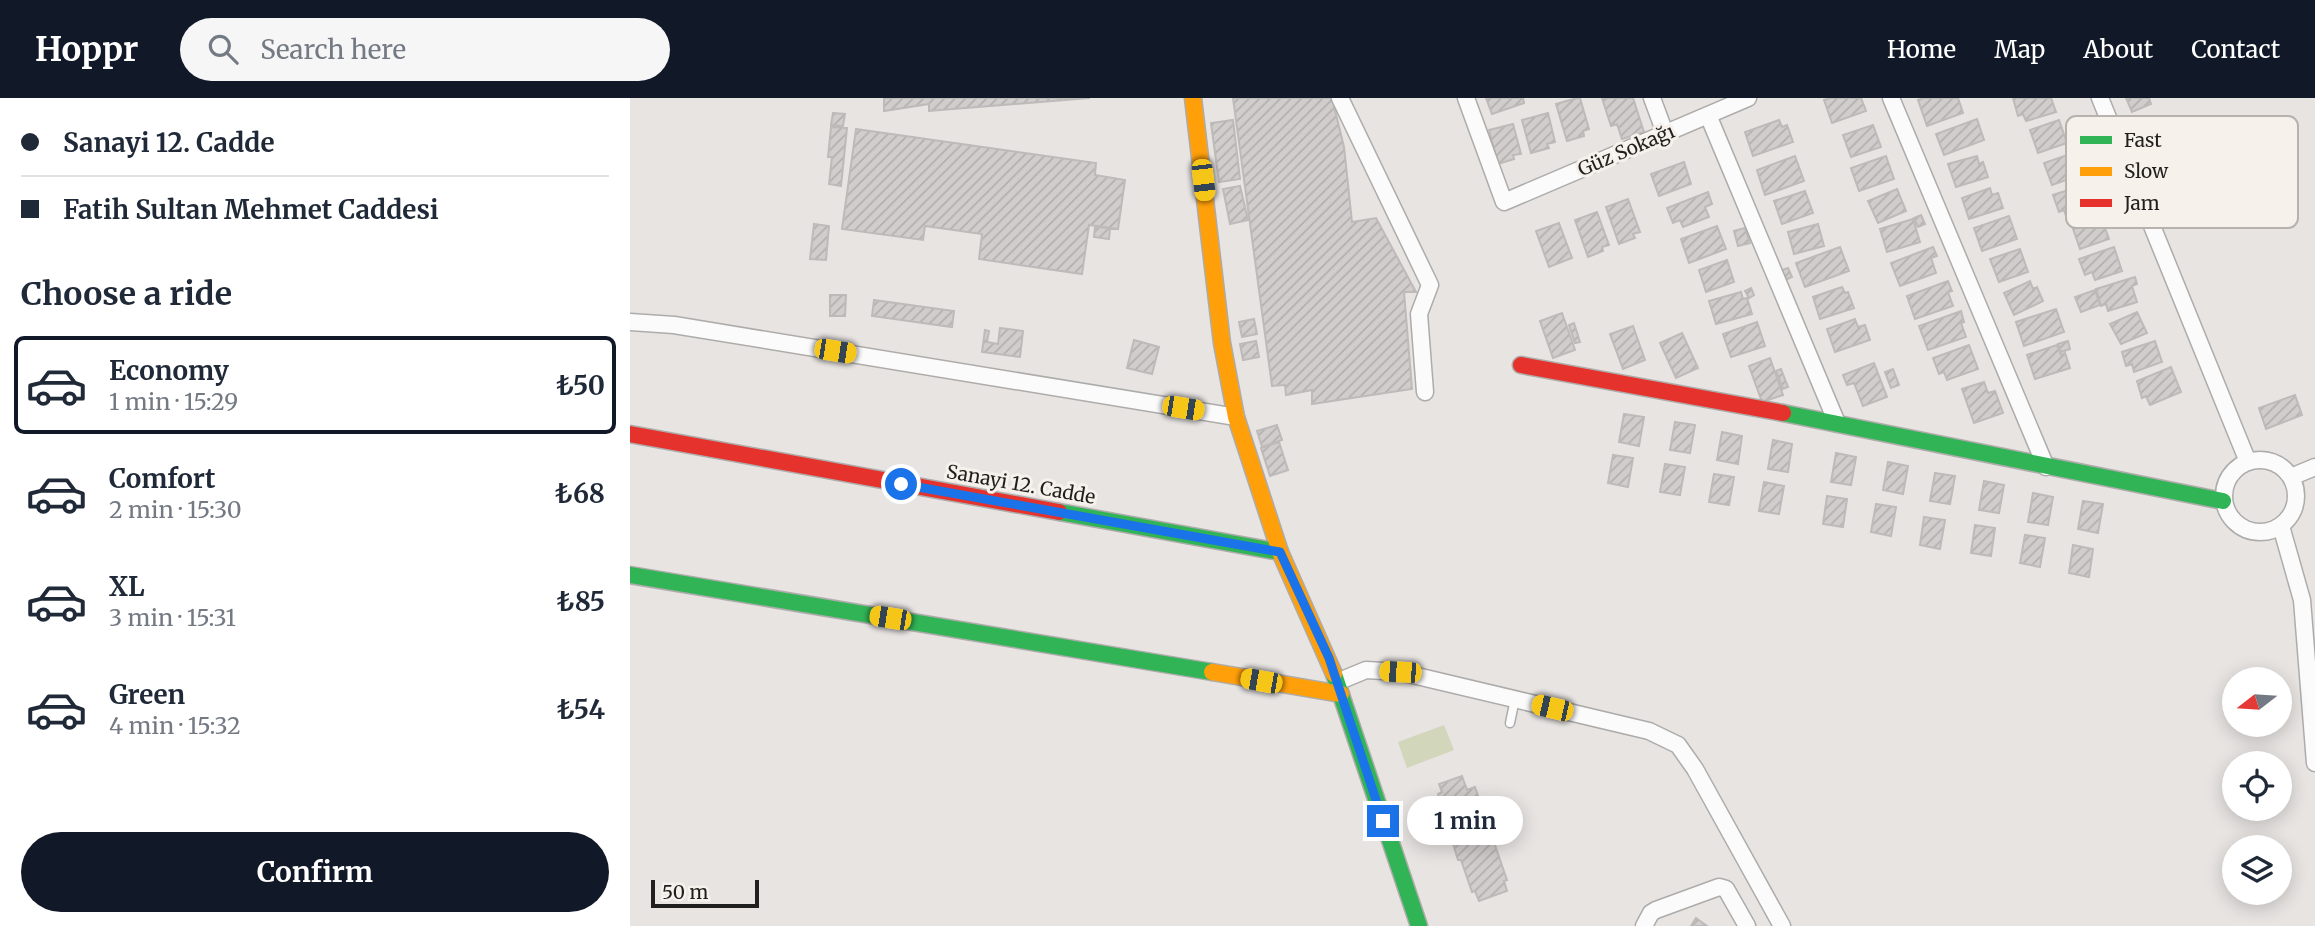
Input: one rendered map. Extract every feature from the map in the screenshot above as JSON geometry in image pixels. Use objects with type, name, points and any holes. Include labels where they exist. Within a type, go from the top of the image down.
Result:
[{"type":"street","points":[[1194,98],[1222,343],[1236,417],[1280,552],[1329,658],[1419,926]]},
{"type":"street","points":[[1340,98],[1430,285],[1419,314],[1425,392]]},
{"type":"street","name":"Güz Sokağı","points":[[1466,98],[1504,202],[1748,98]]},
{"type":"street","points":[[1652,98],[1665,133]]},
{"type":"street","points":[[1891,98],[2046,467]]},
{"type":"street","points":[[2101,98],[2108,116]]},
{"type":"street","points":[[1708,115],[1837,423]]},
{"type":"street","points":[[2154,228],[2248,462]]},
{"type":"street","points":[[630,322],[674,325],[1236,417]]},
{"type":"street","points":[[1521,365],[1837,423],[2224,501]]},
{"type":"street","name":"Sanayi 12. Cadde","points":[[630,434],[1280,552]]},
{"type":"street","points":[[2248,462],[2272,462],[2283,468],[2291,477],[2295,487],[2294,509],[2281,526],[2257,533],[2245,530],[2227,513],[2224,488],[2237,468],[2248,462]]},
{"type":"street","points":[[2291,477],[2315,467]]},
{"type":"street","points":[[2281,526],[2302,600],[2315,763]]},
{"type":"street","points":[[630,575],[1339,688],[1366,670],[1400,672],[1649,731],[1678,745],[1696,769],[1782,926]]},
{"type":"street","points":[[1644,926],[1651,913],[1656,910],[1719,887],[1726,889],[1747,926]]},
{"type":"lane","points":[[1510,723],[1515,699]]},
{"type":"green space","points":[[1444,725],[1454,750],[1407,768],[1398,742]]},
{"type":"building","points":[[884,98],[1090,98],[929,111],[929,104],[884,111]]},
{"type":"building","points":[[1233,98],[1332,98],[1344,147],[1352,222],[1376,218],[1416,292],[1404,292],[1412,389],[1312,404],[1312,390],[1286,395],[1285,385],[1272,386]]},
{"type":"building","points":[[1486,98],[1523,98],[1524,103],[1492,114]]},
{"type":"building","points":[[1580,98],[1589,129],[1583,131],[1584,136],[1567,141],[1556,104]]},
{"type":"building","points":[[1602,98],[1633,98],[1644,132],[1622,139],[1617,124],[1611,126]]},
{"type":"building","points":[[1861,98],[1866,111],[1832,123],[1824,100]]},
{"type":"building","points":[[1958,98],[1963,113],[1927,126],[1918,100]]},
{"type":"building","points":[[2013,98],[2051,98],[2056,112],[2026,121],[2023,114],[2018,116]]},
{"type":"building","points":[[2126,98],[2149,98],[2151,104],[2132,112]]},
{"type":"building","points":[[833,113],[845,114],[843,126],[831,125]]},
{"type":"building","points":[[1548,113],[1555,142],[1547,144],[1549,148],[1531,153],[1522,120]]},
{"type":"building","points":[[1977,119],[1984,140],[1944,155],[1936,134]]},
{"type":"building","points":[[1233,120],[1240,179],[1219,182],[1211,123]]},
{"type":"building","points":[[1779,120],[1782,127],[1787,125],[1793,142],[1753,156],[1745,132]]},
{"type":"building","points":[[2059,120],[2066,143],[2038,153],[2030,130]]},
{"type":"building","points":[[1513,124],[1521,154],[1513,155],[1514,159],[1498,164],[1489,130]]},
{"type":"building","points":[[1873,125],[1881,147],[1851,157],[1843,135]]},
{"type":"building","points":[[831,127],[847,128],[841,186],[829,184]]},
{"type":"building","points":[[856,129],[1096,163],[1095,175],[1125,180],[1118,229],[1089,225],[1082,274],[979,259],[982,234],[925,226],[923,240],[842,229]]},
{"type":"building","points":[[2066,155],[2066,180],[2052,185],[2044,163]]},
{"type":"building","points":[[1795,156],[1804,181],[1765,195],[1757,170]]},
{"type":"building","points":[[1886,156],[1894,179],[1859,191],[1851,168]]},
{"type":"building","points":[[1977,156],[1979,164],[1983,162],[1988,177],[1956,187],[1948,164]]},
{"type":"building","points":[[1684,162],[1691,184],[1659,196],[1651,174]]},
{"type":"building","points":[[1240,186],[1248,220],[1230,224],[1223,189]]},
{"type":"building","points":[[1990,188],[1992,195],[1998,193],[2003,208],[1969,219],[1962,198]]},
{"type":"building","points":[[1897,189],[1906,211],[1878,223],[1868,201]]},
{"type":"building","points":[[1805,191],[1813,213],[1782,224],[1774,201]]},
{"type":"building","points":[[2066,191],[2066,216],[2064,210],[2059,212],[2053,195]]},
{"type":"building","points":[[1708,192],[1712,204],[1705,207],[1709,217],[1683,227],[1680,220],[1673,223],[1667,208]]},
{"type":"building","points":[[1628,199],[1640,232],[1633,234],[1635,238],[1619,244],[1606,207]]},
{"type":"building","points":[[1597,212],[1609,245],[1602,247],[1603,251],[1588,257],[1575,220]]},
{"type":"building","points":[[1921,215],[1925,224],[1918,227],[1914,218]]},
{"type":"building","points":[[2009,216],[2017,239],[1982,251],[1974,228]]},
{"type":"building","points":[[1913,219],[1920,242],[1887,252],[1880,229]]},
{"type":"building","points":[[1559,223],[1572,258],[1549,267],[1536,231]]},
{"type":"building","points":[[814,224],[829,226],[826,260],[810,259]]},
{"type":"building","points":[[1818,224],[1824,246],[1794,254],[1788,232]]},
{"type":"building","points":[[1717,226],[1726,249],[1689,263],[1681,239]]},
{"type":"building","points":[[1095,227],[1110,228],[1109,239],[1094,237]]},
{"type":"building","points":[[1745,228],[1750,243],[1738,246],[1734,231]]},
{"type":"building","points":[[2073,228],[2105,228],[2109,239],[2080,249]]},
{"type":"building","points":[[1840,247],[1849,271],[1805,287],[1796,263]]},
{"type":"building","points":[[1933,247],[1937,256],[1931,258],[1936,273],[1900,286],[1891,263]]},
{"type":"building","points":[[2114,247],[2122,271],[2095,280],[2092,272],[2085,275],[2079,259]]},
{"type":"building","points":[[2020,249],[2028,272],[1999,282],[1990,259]]},
{"type":"building","points":[[1727,260],[1734,282],[1706,292],[1699,270]]},
{"type":"building","points":[[1788,268],[1792,277],[1783,281],[1779,271]]},
{"type":"building","points":[[2135,277],[2137,284],[2132,286],[2137,302],[2108,311],[2106,304],[2101,306],[2096,289]]},
{"type":"building","points":[[1948,281],[1952,291],[1948,292],[1953,306],[1915,319],[1907,296]]},
{"type":"building","points":[[2030,281],[2033,289],[2037,287],[2043,301],[2014,315],[2004,293]]},
{"type":"building","points":[[1842,287],[1845,293],[1848,292],[1854,308],[1820,319],[1813,297]]},
{"type":"building","points":[[1751,288],[1754,295],[1749,298],[1745,291]]},
{"type":"building","points":[[2095,290],[2100,305],[2081,312],[2075,297]]},
{"type":"building","points":[[1741,292],[1743,299],[1747,298],[1752,314],[1716,324],[1709,301]]},
{"type":"building","points":[[830,295],[846,295],[845,316],[830,316]]},
{"type":"building","points":[[874,300],[954,311],[952,327],[872,316]]},
{"type":"building","points":[[2056,309],[2064,332],[2024,346],[2016,322]]},
{"type":"building","points":[[1961,311],[1964,322],[1961,323],[1966,337],[1928,350],[1919,326]]},
{"type":"building","points":[[2137,312],[2147,333],[2121,344],[2110,324]]},
{"type":"building","points":[[1562,313],[1575,350],[1553,358],[1540,321]]},
{"type":"building","points":[[1254,319],[1257,334],[1242,337],[1239,322]]},
{"type":"building","points":[[1855,319],[1858,327],[1865,325],[1870,340],[1835,352],[1827,329]]},
{"type":"building","points":[[1757,322],[1765,346],[1731,357],[1723,334]]},
{"type":"building","points":[[1574,323],[1580,342],[1575,343],[1569,325]]},
{"type":"building","points":[[1633,326],[1645,360],[1623,369],[1610,334]]},
{"type":"building","points":[[1000,328],[1023,331],[1020,357],[982,352],[985,330],[989,331],[987,342],[998,344]]},
{"type":"building","points":[[1682,333],[1698,368],[1676,378],[1660,343]]},
{"type":"building","points":[[1134,340],[1159,347],[1152,374],[1127,368]]},
{"type":"building","points":[[1256,341],[1259,357],[1243,360],[1240,344]]},
{"type":"building","points":[[2068,341],[2070,349],[2061,352],[2058,344]]},
{"type":"building","points":[[2155,341],[2162,362],[2134,372],[2132,364],[2126,366],[2122,352]]},
{"type":"building","points":[[1969,345],[1978,369],[1947,380],[1944,372],[1939,374],[1933,358]]},
{"type":"building","points":[[2057,345],[2061,355],[2065,353],[2070,368],[2035,379],[2027,355]]},
{"type":"building","points":[[1770,358],[1783,395],[1762,402],[1749,366]]},
{"type":"building","points":[[1874,363],[1887,397],[1863,406],[1854,383],[1847,385],[1843,375]]},
{"type":"building","points":[[2171,367],[2181,392],[2150,405],[2146,396],[2142,398],[2137,381]]},
{"type":"building","points":[[1781,369],[1788,387],[1783,389],[1776,371]]},
{"type":"building","points":[[1893,369],[1899,385],[1891,388],[1885,372]]},
{"type":"building","points":[[1984,382],[1988,393],[1995,391],[2003,413],[1974,423],[1962,389]]},
{"type":"building","points":[[2295,395],[2302,415],[2266,429],[2259,408]]},
{"type":"building","points":[[1624,414],[1644,417],[1639,446],[1619,442]]},
{"type":"building","points":[[1675,422],[1695,425],[1690,453],[1670,450]]},
{"type":"building","points":[[1277,425],[1282,440],[1262,447],[1257,431]]},
{"type":"building","points":[[1722,432],[1742,436],[1738,464],[1717,460]]},
{"type":"building","points":[[1773,440],[1792,444],[1788,472],[1768,469]]},
{"type":"building","points":[[1279,442],[1288,470],[1270,476],[1261,448]]},
{"type":"building","points":[[1836,453],[1856,457],[1851,485],[1831,482]]},
{"type":"building","points":[[1613,455],[1633,458],[1628,487],[1608,483]]},
{"type":"building","points":[[1888,462],[1908,466],[1903,494],[1883,490]]},
{"type":"building","points":[[1665,464],[1685,467],[1680,495],[1660,492]]},
{"type":"building","points":[[1935,473],[1955,476],[1950,504],[1930,501]]},
{"type":"building","points":[[1714,474],[1734,477],[1729,505],[1709,502]]},
{"type":"building","points":[[1984,481],[2004,485],[1999,513],[1979,510]]},
{"type":"building","points":[[1764,482],[1784,486],[1779,514],[1759,511]]},
{"type":"building","points":[[2033,493],[2053,497],[2048,525],[2028,522]]},
{"type":"building","points":[[1827,496],[1847,499],[1843,527],[1823,524]]},
{"type":"building","points":[[2083,501],[2103,504],[2098,533],[2078,529]]},
{"type":"building","points":[[1876,504],[1896,507],[1891,536],[1871,532]]},
{"type":"building","points":[[1924,517],[1945,520],[1940,549],[1920,545]]},
{"type":"building","points":[[1975,525],[1995,528],[1991,556],[1971,553]]},
{"type":"building","points":[[2025,535],[2045,538],[2040,567],[2020,563]]},
{"type":"building","points":[[2073,545],[2093,549],[2089,577],[2069,573]]},
{"type":"building","points":[[1462,776],[1467,790],[1475,787],[1507,880],[1504,881],[1507,891],[1479,901],[1475,891],[1472,892],[1461,860],[1458,860],[1438,794],[1442,792],[1439,784]]},
{"type":"building","points":[[1696,918],[1707,926],[1691,926]]},
{"type":"traffic: fast","points":[[1783,413],[2223,501]]},
{"type":"traffic: fast","points":[[1059,512],[1280,552]]},
{"type":"traffic: fast","points":[[630,575],[1212,672]]},
{"type":"traffic: fast","points":[[1334,674],[1419,926]]},
{"type":"traffic: slow","points":[[1193,98],[1222,343],[1236,417],[1280,552],[1334,674]]},
{"type":"traffic: slow","points":[[1212,672],[1341,694]]},
{"type":"traffic: jam","points":[[1521,365],[1783,413]]},
{"type":"traffic: jam","points":[[630,434],[1059,512]]},
{"type":"route","points":[[901,484],[1280,552],[1329,658],[1383,821]]}]
